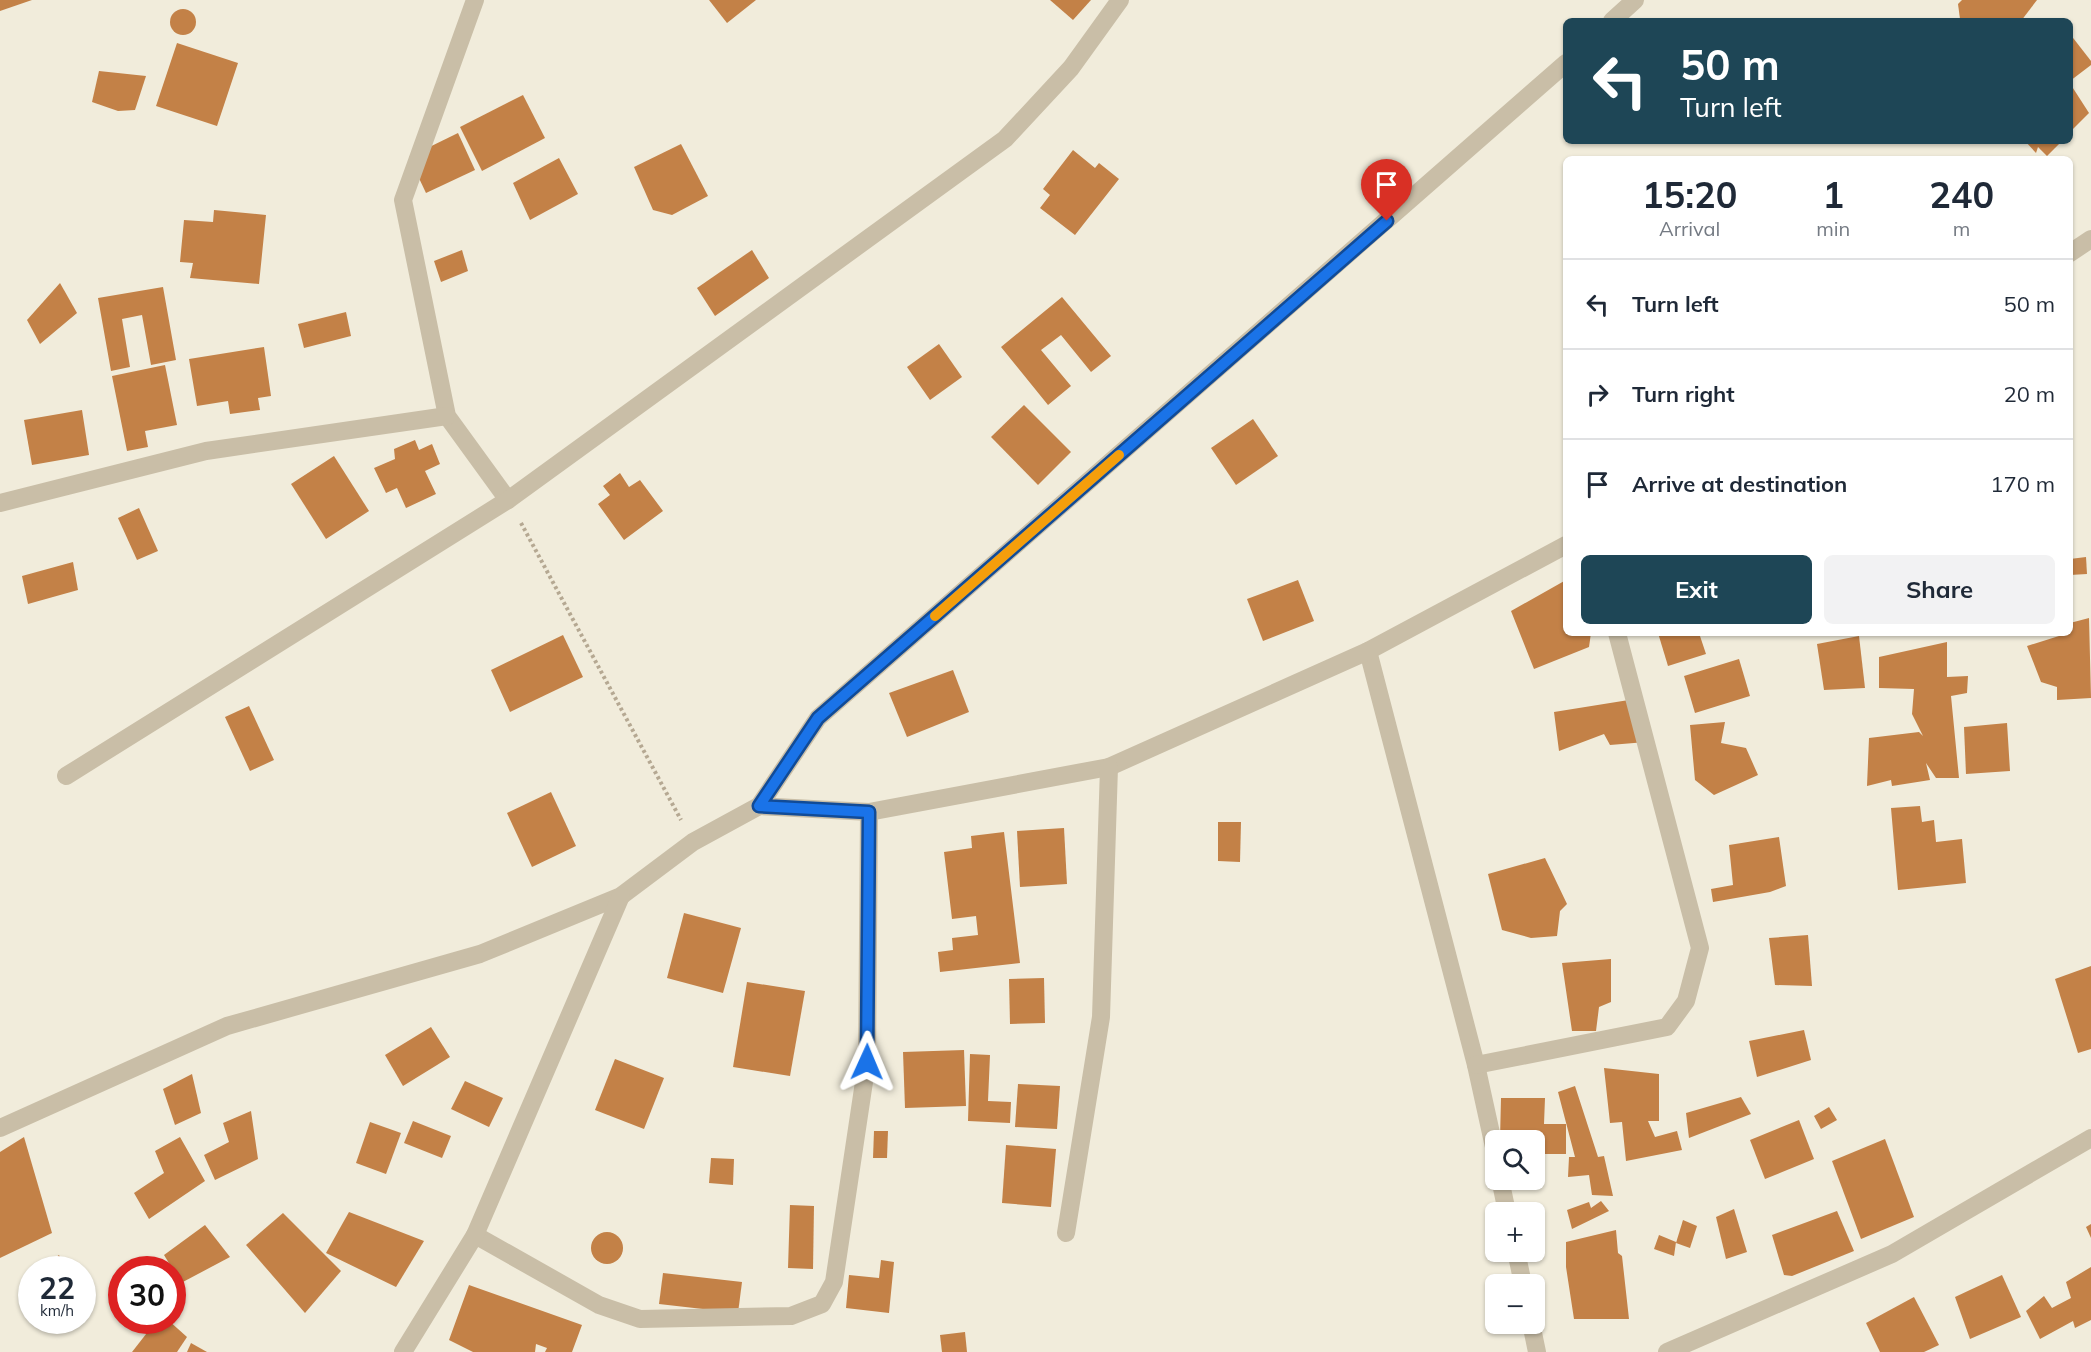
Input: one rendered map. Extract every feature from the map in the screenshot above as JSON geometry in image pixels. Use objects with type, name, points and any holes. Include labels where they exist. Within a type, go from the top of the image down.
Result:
[{"type":"street","points":[[475,0],[403,200],[447,416],[508,500]]},
{"type":"street","points":[[66,776],[508,500],[1005,140],[1071,68],[1120,0]]},
{"type":"street","points":[[1615,18],[1635,0]]},
{"type":"street","points":[[0,1128],[227,1026],[480,954],[621,896],[693,842],[759,806],[818,718],[1563,66]]},
{"type":"street","points":[[2073,251],[2091,239]]},
{"type":"street","points":[[0,503],[206,452],[447,416]]},
{"type":"street","points":[[759,806],[869,812],[1109,767],[1368,651],[1563,547]]},
{"type":"street","points":[[1476,1065],[1667,1027],[1686,1001],[1700,948],[1618,636]]},
{"type":"street","points":[[1368,651],[1476,1065],[1490,1130]]},
{"type":"street","points":[[1066,1233],[1101,1017],[1109,767]]},
{"type":"street","points":[[476,1235],[599,1305],[640,1319],[791,1316],[822,1304],[834,1282],[867,1062],[869,812]]},
{"type":"street","points":[[403,1352],[476,1235],[621,896]]},
{"type":"street","points":[[1667,1352],[1892,1254],[2091,1138]]},
{"type":"street","points":[[1533,1334],[1537,1352]]},
{"type":"path","points":[[508,500],[693,842]]},
{"type":"building","points":[[0,0],[32,0],[0,11]]},
{"type":"building","points":[[709,0],[756,0],[727,23]]},
{"type":"building","points":[[1050,0],[1091,0],[1073,20]]},
{"type":"building","points":[[1962,0],[2037,0],[2023,18],[1960,18],[1958,4]]},
{"type":"building","points":[[183,9],[193,12],[196,22],[193,32],[183,35],[173,32],[170,22],[173,12]]},
{"type":"building","points":[[2073,38],[2091,61],[2091,65],[2073,79]]},
{"type":"building","points":[[177,43],[238,63],[217,126],[156,106]]},
{"type":"building","points":[[99,71],[146,76],[135,110],[118,111],[92,102]]},
{"type":"building","points":[[2073,88],[2089,113],[2073,129]]},
{"type":"building","points":[[523,95],[545,138],[482,171],[460,127]]},
{"type":"building","points":[[458,133],[475,170],[426,193],[409,157]]},
{"type":"building","points":[[681,144],[708,196],[672,215],[653,210],[634,167]]},
{"type":"building","points":[[2028,144],[2059,144],[2047,156],[2038,147],[2036,153]]},
{"type":"building","points":[[1073,150],[1095,168],[1099,163],[1119,179],[1075,235],[1040,208],[1050,195],[1043,189]]},
{"type":"building","points":[[559,158],[578,194],[530,220],[513,183]]},
{"type":"building","points":[[214,210],[266,215],[259,284],[190,278],[193,263],[180,262],[184,220],[213,222]]},
{"type":"building","points":[[462,250],[468,271],[441,282],[434,261]]},
{"type":"building","points":[[752,250],[769,278],[715,316],[697,288]]},
{"type":"building","points":[[60,283],[77,313],[40,344],[27,320]]},
{"type":"building","points":[[163,287],[176,360],[151,365],[142,315],[122,319],[130,367],[111,371],[98,298]]},
{"type":"building","points":[[1062,297],[1111,356],[1091,372],[1061,335],[1041,350],[1071,386],[1048,405],[1001,347]]},
{"type":"building","points":[[346,312],[351,336],[304,348],[298,324]]},
{"type":"building","points":[[939,344],[962,377],[930,400],[907,367]]},
{"type":"building","points":[[264,347],[271,396],[258,398],[260,410],[230,414],[228,401],[197,406],[189,359]]},
{"type":"building","points":[[165,365],[177,425],[145,431],[148,447],[127,451],[112,376]]},
{"type":"building","points":[[1024,405],[1071,452],[1038,485],[991,437]]},
{"type":"building","points":[[82,410],[89,455],[32,465],[24,420]]},
{"type":"building","points":[[1253,419],[1278,456],[1236,485],[1211,448]]},
{"type":"building","points":[[415,440],[419,450],[432,444],[440,464],[425,471],[436,494],[406,508],[397,488],[386,493],[374,468],[395,459],[394,449]]},
{"type":"building","points":[[334,456],[369,511],[326,539],[291,484]]},
{"type":"building","points":[[620,473],[629,487],[640,480],[663,511],[624,540],[598,504],[610,495],[603,486]]},
{"type":"building","points":[[139,508],[158,551],[137,560],[118,518]]},
{"type":"building","points":[[2086,557],[2087,574],[2073,575],[2073,559]]},
{"type":"building","points":[[73,562],[78,590],[28,604],[22,576]]},
{"type":"building","points":[[1298,580],[1314,621],[1263,641],[1247,599]]},
{"type":"building","points":[[1563,582],[1563,636],[1591,636],[1589,647],[1534,669],[1511,611]]},
{"type":"building","points":[[2089,618],[2091,698],[2057,700],[2057,687],[2041,682],[2027,646],[2059,636],[2073,636],[2073,622]]},
{"type":"building","points":[[563,635],[583,677],[510,712],[491,670]]},
{"type":"building","points":[[1659,636],[1700,636],[1706,654],[1668,666]]},
{"type":"building","points":[[1859,636],[1865,688],[1824,690],[1817,644]]},
{"type":"building","points":[[1947,642],[1947,677],[1968,676],[1967,693],[1951,696],[1959,778],[1936,778],[1926,763],[1930,780],[1892,786],[1891,780],[1867,786],[1869,738],[1919,732],[1923,736],[1912,714],[1914,689],[1879,688],[1879,657]]},
{"type":"building","points":[[1739,659],[1750,696],[1695,713],[1684,676]]},
{"type":"building","points":[[953,670],[969,712],[907,737],[889,693]]},
{"type":"building","points":[[1635,699],[1646,742],[1610,745],[1604,734],[1559,751],[1554,712]]},
{"type":"building","points":[[249,706],[274,760],[250,771],[225,717]]},
{"type":"building","points":[[1725,722],[1721,743],[1746,748],[1758,775],[1714,795],[1695,780],[1690,725]]},
{"type":"building","points":[[2007,723],[2010,771],[1966,774],[1964,727]]},
{"type":"building","points":[[551,792],[576,846],[532,867],[507,813]]},
{"type":"building","points":[[1920,806],[1922,822],[1934,820],[1936,842],[1962,839],[1966,883],[1898,890],[1891,808]]},
{"type":"building","points":[[1218,822],[1241,822],[1240,862],[1218,861]]},
{"type":"building","points":[[1064,828],[1067,884],[1020,887],[1017,831]]},
{"type":"building","points":[[1004,832],[1020,963],[940,972],[938,952],[953,950],[952,938],[978,935],[976,916],[952,919],[944,852],[972,848],[971,836]]},
{"type":"building","points":[[1779,837],[1786,886],[1770,892],[1713,902],[1711,889],[1733,885],[1729,845]]},
{"type":"building","points":[[1545,858],[1567,904],[1560,911],[1557,936],[1531,938],[1502,930],[1488,874]]},
{"type":"building","points":[[684,913],[741,928],[723,993],[667,978]]},
{"type":"building","points":[[1808,935],[1812,986],[1775,985],[1769,938]]},
{"type":"building","points":[[1611,959],[1611,1002],[1599,1007],[1596,1031],[1572,1031],[1562,963]]},
{"type":"building","points":[[2091,966],[2091,1049],[2078,1053],[2055,979]]},
{"type":"building","points":[[1044,978],[1045,1023],[1010,1024],[1009,979]]},
{"type":"building","points":[[747,982],[805,991],[790,1076],[733,1067]]},
{"type":"building","points":[[431,1027],[450,1057],[403,1086],[385,1055]]},
{"type":"building","points":[[1804,1030],[1811,1060],[1757,1077],[1749,1041]]},
{"type":"building","points":[[964,1050],[966,1106],[905,1108],[903,1052]]},
{"type":"building","points":[[970,1054],[990,1055],[988,1101],[1011,1102],[1010,1123],[968,1121]]},
{"type":"building","points":[[615,1059],[664,1078],[644,1129],[595,1110]]},
{"type":"building","points":[[1604,1068],[1659,1074],[1659,1121],[1648,1121],[1655,1137],[1677,1131],[1682,1150],[1626,1161],[1622,1122],[1610,1123]]},
{"type":"building","points":[[192,1074],[201,1113],[175,1125],[163,1089]]},
{"type":"building","points":[[465,1081],[503,1098],[489,1127],[451,1109]]},
{"type":"building","points":[[1018,1084],[1060,1086],[1057,1129],[1015,1127]]},
{"type":"building","points":[[1575,1086],[1598,1157],[1604,1156],[1613,1196],[1592,1195],[1589,1175],[1568,1177],[1569,1157],[1575,1157],[1558,1092]]},
{"type":"building","points":[[1741,1097],[1751,1114],[1689,1138],[1686,1113]]},
{"type":"building","points":[[1501,1098],[1545,1098],[1544,1124],[1566,1124],[1566,1154],[1545,1154],[1545,1130],[1500,1130]]},
{"type":"building","points":[[1829,1107],[1837,1120],[1821,1129],[1814,1116]]},
{"type":"building","points":[[251,1111],[258,1159],[215,1180],[204,1155],[229,1142],[223,1123]]},
{"type":"building","points":[[1799,1120],[1814,1159],[1765,1179],[1750,1140]]},
{"type":"building","points":[[413,1121],[451,1136],[442,1158],[404,1143]]},
{"type":"building","points":[[370,1122],[401,1133],[386,1174],[356,1163]]},
{"type":"building","points":[[874,1131],[888,1131],[887,1158],[873,1158]]},
{"type":"building","points":[[24,1137],[52,1233],[0,1258],[0,1152]]},
{"type":"building","points":[[180,1137],[205,1181],[149,1219],[134,1193],[164,1173],[155,1151]]},
{"type":"building","points":[[1885,1139],[1914,1217],[1861,1239],[1832,1161]]},
{"type":"building","points":[[1006,1145],[1056,1149],[1051,1207],[1002,1203]]},
{"type":"building","points":[[711,1158],[734,1159],[733,1185],[709,1183]]},
{"type":"building","points":[[1601,1201],[1609,1211],[1572,1229],[1567,1210],[1589,1202],[1591,1208]]},
{"type":"building","points":[[790,1205],[814,1206],[813,1269],[788,1268]]},
{"type":"building","points":[[1734,1209],[1747,1252],[1726,1259],[1716,1217]]},
{"type":"building","points":[[1837,1211],[1854,1251],[1792,1276],[1784,1275],[1772,1235]]},
{"type":"building","points":[[349,1212],[424,1241],[396,1287],[326,1253]]},
{"type":"building","points":[[283,1213],[341,1271],[305,1313],[246,1245]]},
{"type":"building","points":[[1683,1220],[1697,1226],[1690,1248],[1676,1243]]},
{"type":"building","points":[[2091,1224],[2091,1238],[2086,1227]]},
{"type":"building","points":[[205,1225],[230,1257],[186,1280],[186,1256],[164,1255]]},
{"type":"building","points":[[1616,1230],[1618,1253],[1622,1256],[1629,1319],[1574,1319],[1566,1267],[1566,1242]]},
{"type":"building","points":[[607,1232],[618,1237],[623,1248],[618,1259],[607,1264],[596,1259],[591,1248],[596,1237]]},
{"type":"building","points":[[1659,1235],[1676,1242],[1674,1256],[1654,1249]]},
{"type":"building","points":[[881,1260],[894,1262],[889,1313],[846,1308],[849,1275],[879,1278]]},
{"type":"building","points":[[2091,1267],[2091,1320],[2075,1328],[2073,1321],[2040,1339],[2026,1311],[2044,1296],[2052,1308],[2071,1298],[2066,1282]]},
{"type":"building","points":[[663,1273],[742,1282],[738,1313],[659,1304]]},
{"type":"building","points":[[2002,1275],[2021,1317],[1970,1339],[1955,1297]]},
{"type":"building","points":[[469,1285],[582,1325],[572,1352],[545,1352],[547,1348],[536,1344],[535,1352],[473,1352],[449,1340]]},
{"type":"building","points":[[1914,1297],[1939,1345],[1924,1352],[1880,1352],[1866,1323]]},
{"type":"building","points":[[965,1332],[967,1352],[942,1352],[940,1335]]},
{"type":"building","points":[[146,1334],[184,1334],[187,1337],[177,1352],[132,1352]]},
{"type":"building","points":[[191,1343],[207,1352],[187,1352]]},
{"type":"slow traffic","points":[[935,616],[1119,455]]},
{"type":"route","points":[[867,1062],[869,812],[759,806],[818,718],[1387,221]]}]
